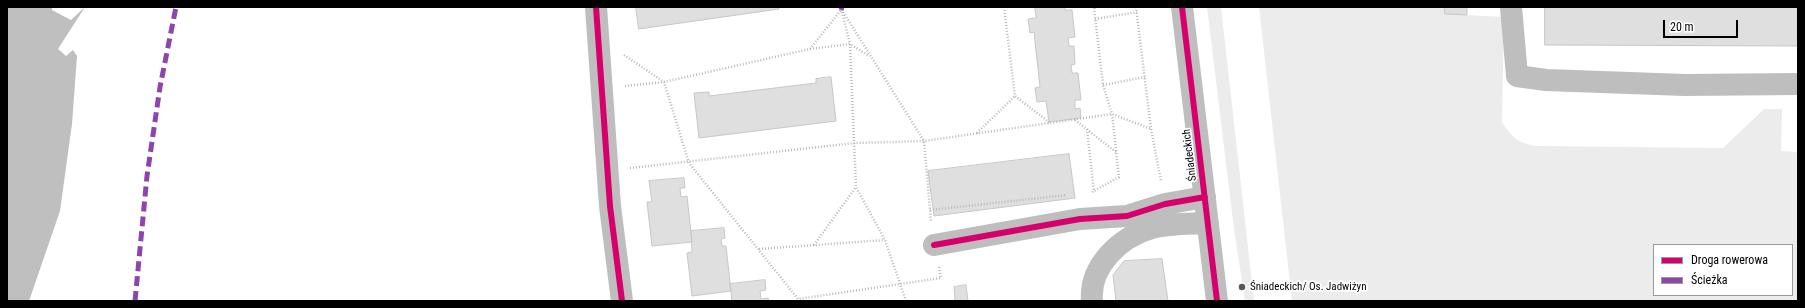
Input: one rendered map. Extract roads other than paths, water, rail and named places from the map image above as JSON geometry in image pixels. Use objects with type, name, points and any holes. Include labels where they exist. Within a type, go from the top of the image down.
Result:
[{"type":"street","points":[[596,7],[610,206],[622,301]]},
{"type":"street","name":"Śniadeckich","points":[[1182,7],[1217,301]]},
{"type":"street","points":[[1511,7],[1518,76],[1546,80],[1677,85],[1798,84]]},
{"type":"street","points":[[934,245],[1080,219],[1126,216],[1165,204],[1205,197]]},
{"type":"street","points":[[1092,301],[1091,290],[1098,269],[1108,254],[1120,244],[1152,228],[1208,223]]},
{"type":"place","name":"Śniadeckich/ Os. Jadwiżyn","points":[[1242,287]]}]
